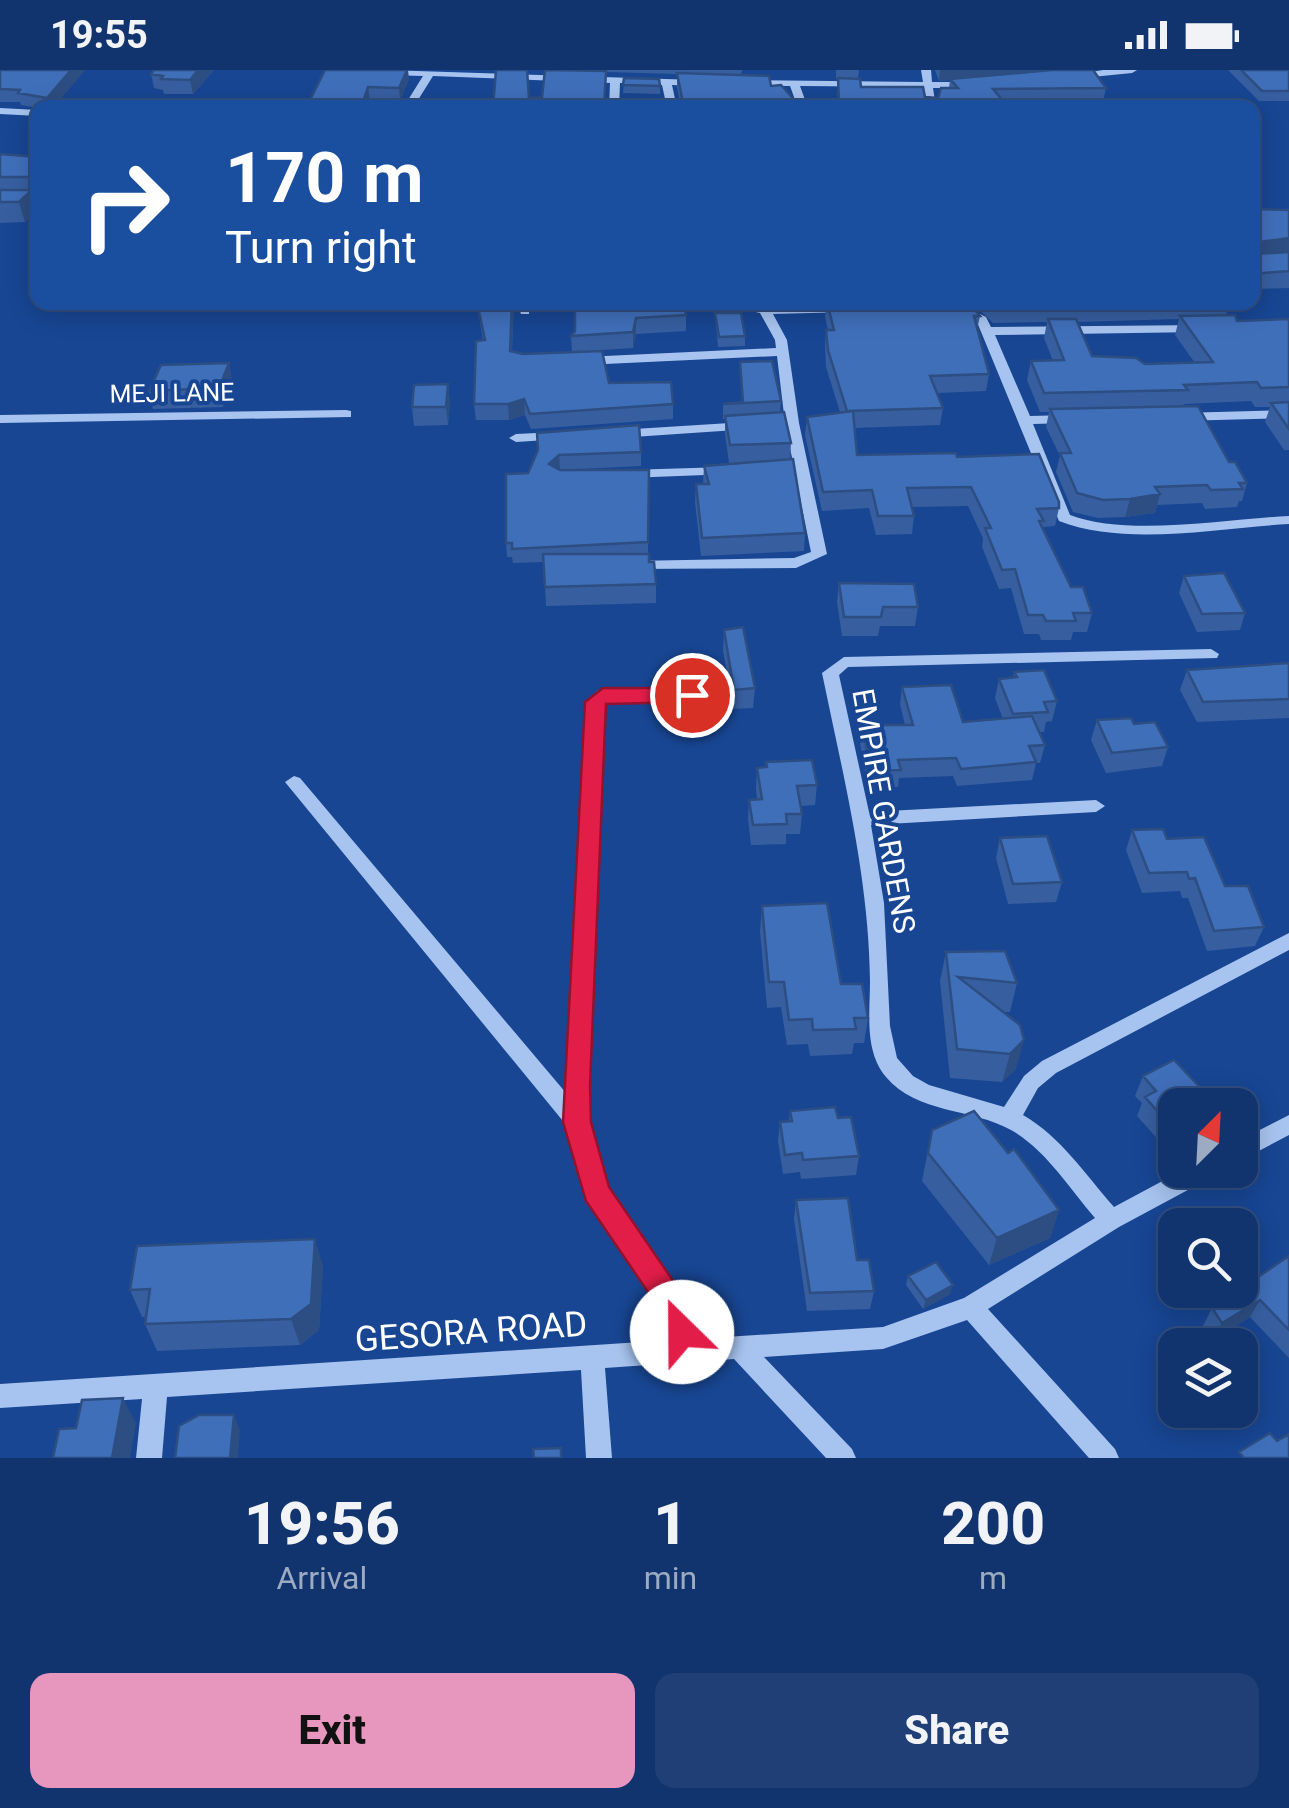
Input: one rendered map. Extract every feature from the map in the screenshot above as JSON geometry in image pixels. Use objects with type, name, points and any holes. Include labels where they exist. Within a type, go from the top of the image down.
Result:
[{"type":"street","points":[[926,70],[929,100]]},
{"type":"street","points":[[1054,77],[1132,70]]},
{"type":"street","points":[[379,72],[703,83]]},
{"type":"street","points":[[413,100],[430,73]]},
{"type":"street","points":[[536,93],[537,78]]},
{"type":"street","points":[[614,81],[614,100]]},
{"type":"street","points":[[667,83],[670,100]]},
{"type":"street","points":[[740,83],[927,88],[982,84]]},
{"type":"street","points":[[794,84],[800,100]]},
{"type":"street","points":[[0,111],[30,113]]},
{"type":"street","points":[[619,566],[811,560],[819,554],[801,469],[776,424],[783,352],[765,310]]},
{"type":"street","points":[[969,310],[982,320],[1064,518],[1074,524],[1112,528],[1289,520]]},
{"type":"street","points":[[987,331],[1223,327]]},
{"type":"street","points":[[562,362],[783,352]]},
{"type":"street","name":"MEJI LANE","points":[[0,420],[346,414]]},
{"type":"street","points":[[1157,417],[1289,414]]},
{"type":"street","points":[[1024,420],[1081,418]]},
{"type":"street","points":[[594,435],[776,424]]},
{"type":"street","points":[[516,438],[574,436]]},
{"type":"street","points":[[783,469],[801,469]]},
{"type":"street","points":[[617,474],[747,470]]},
{"type":"street","name":"EMPIRE GARDENS","points":[[1111,1220],[1031,1131],[1010,1118],[920,1089],[890,1066],[880,1029],[879,967],[860,819],[830,673],[836,665],[1211,654]]},
{"type":"street","points":[[685,1354],[678,1310],[596,1192],[577,1122],[596,702],[603,695],[692,695]]},
{"type":"street","points":[[294,782],[577,1122]]},
{"type":"street","points":[[860,819],[1096,806]]},
{"type":"street","points":[[1010,1118],[1031,1082],[1049,1067],[1289,941]]},
{"type":"street","points":[[1258,1140],[1289,1124]]},
{"type":"street","name":"GESORA ROAD","points":[[0,1396],[883,1338],[971,1307],[1111,1220],[1171,1188]]},
{"type":"street","points":[[971,1307],[1106,1458]]},
{"type":"street","points":[[741,1350],[843,1458]]},
{"type":"street","points":[[592,1360],[598,1458]]},
{"type":"street","points":[[149,1458],[156,1388]]},
{"type":"building","points":[[0,70],[71,70],[47,98],[0,89]]},
{"type":"building","points":[[154,70],[198,70],[190,80],[161,79],[163,76],[151,74]]},
{"type":"building","points":[[325,70],[407,70],[399,88],[368,87],[364,100],[310,100]]},
{"type":"building","points":[[496,70],[527,70],[529,98],[542,97],[545,70],[606,71],[604,100],[494,100]]},
{"type":"building","points":[[1093,70],[1106,88],[993,89],[1002,100],[839,100],[838,78],[860,79],[861,87],[923,87],[925,97],[938,98],[941,88],[958,88],[950,79]]},
{"type":"building","points":[[1241,70],[1289,70],[1289,91],[1262,91]]},
{"type":"building","points":[[677,73],[769,76],[771,86],[781,85],[794,100],[682,100]]},
{"type":"building","points":[[624,78],[659,79],[660,86],[623,85]]},
{"type":"building","points":[[0,154],[30,156],[30,177],[0,177]]},
{"type":"building","points":[[0,190],[30,190],[19,202],[0,202]]},
{"type":"building","points":[[1260,209],[1289,210],[1289,238],[1260,242]]},
{"type":"building","points":[[1289,252],[1289,271],[1260,273],[1260,254]]},
{"type":"building","points":[[479,310],[512,310],[510,351],[602,351],[609,383],[671,382],[673,404],[530,414],[524,399],[508,404],[474,404],[476,341],[485,340]]},
{"type":"building","points":[[575,310],[685,310],[686,315],[636,318],[633,332],[571,336],[575,331]]},
{"type":"building","points":[[829,310],[975,310],[980,316],[974,316],[989,374],[930,376],[943,408],[847,411],[828,350],[826,330],[834,330]]},
{"type":"building","points":[[715,313],[741,313],[745,336],[719,337]]},
{"type":"building","points":[[1235,315],[1237,321],[1289,319],[1289,387],[1261,388],[1257,382],[1184,385],[1188,390],[1044,393],[1031,361],[1064,360],[1048,319],[1076,319],[1092,356],[1136,358],[1145,364],[1213,362],[1180,316]]},
{"type":"building","points":[[772,361],[781,401],[723,404],[743,402],[740,362]]},
{"type":"building","points":[[229,363],[219,388],[149,391],[161,365]]},
{"type":"building","points":[[448,384],[446,407],[412,407],[414,385]]},
{"type":"building","points":[[1289,402],[1289,429],[1271,403]]},
{"type":"building","points":[[1198,406],[1229,462],[1235,462],[1247,483],[1239,483],[1243,489],[1211,490],[1207,485],[1155,487],[1160,494],[1103,500],[1077,493],[1060,453],[1071,453],[1050,409]]},
{"type":"building","points":[[853,411],[857,455],[1039,454],[1059,508],[1037,509],[1044,521],[1039,521],[1071,587],[1083,587],[1092,613],[1073,613],[1076,621],[1046,621],[1043,615],[1028,615],[1015,569],[1002,570],[985,528],[991,528],[971,487],[907,488],[914,516],[878,516],[872,490],[823,492],[807,417]]},
{"type":"building","points":[[784,412],[791,443],[730,445],[725,416]]},
{"type":"building","points":[[639,425],[641,452],[559,455],[549,464],[560,470],[649,470],[648,542],[512,549],[512,543],[506,543],[506,474],[528,473],[538,450],[537,433]]},
{"type":"building","points":[[793,459],[805,533],[702,538],[696,484],[709,484],[704,466]]},
{"type":"building","points":[[543,554],[649,554],[649,562],[654,562],[656,584],[545,587]]},
{"type":"building","points":[[1224,573],[1245,613],[1202,614],[1184,576]]},
{"type":"building","points":[[839,583],[914,584],[918,607],[883,607],[881,617],[844,617]]},
{"type":"building","points":[[743,627],[755,688],[734,690],[724,630]]},
{"type":"building","points":[[1289,663],[1289,699],[1203,702],[1187,670]]},
{"type":"building","points":[[1044,670],[1057,701],[1044,702],[1048,712],[1013,714],[999,679],[1017,677],[1014,672]]},
{"type":"building","points":[[951,685],[963,722],[1032,716],[1045,745],[1029,746],[1036,762],[961,769],[956,758],[898,760],[901,770],[870,771],[863,725],[913,725],[902,687]]},
{"type":"building","points":[[1131,718],[1134,724],[1155,722],[1168,747],[1112,753],[1097,720]]},
{"type":"building","points":[[812,760],[817,785],[797,786],[802,814],[786,814],[787,824],[753,825],[749,800],[762,799],[757,768],[767,767],[766,762]]},
{"type":"building","points":[[1163,829],[1167,839],[1204,837],[1225,886],[1248,886],[1264,927],[1214,931],[1195,878],[1189,879],[1187,872],[1149,873],[1132,830]]},
{"type":"building","points":[[1047,836],[1062,882],[1013,884],[1000,838]]},
{"type":"building","points":[[827,903],[841,984],[862,984],[868,1018],[854,1018],[856,1029],[813,1030],[812,1019],[789,1020],[784,982],[769,982],[762,906]]},
{"type":"building","points":[[1005,951],[1017,983],[958,977],[1020,1025],[1024,1040],[1010,1054],[957,1049],[946,952]]},
{"type":"building","points":[[1174,1060],[1201,1088],[1158,1088],[1158,1112],[1145,1097],[1156,1091],[1143,1076]]},
{"type":"building","points":[[835,1107],[838,1118],[851,1117],[859,1156],[803,1160],[802,1153],[785,1155],[780,1122],[792,1121],[790,1111]]},
{"type":"building","points":[[974,1111],[1008,1153],[1014,1149],[1059,1210],[997,1238],[928,1153],[932,1130]]},
{"type":"building","points":[[848,1198],[857,1260],[869,1260],[874,1291],[810,1293],[796,1200]]},
{"type":"building","points":[[315,1239],[311,1304],[291,1319],[145,1324],[150,1289],[130,1290],[137,1246]]},
{"type":"building","points":[[1289,1256],[1289,1330],[1258,1301],[1258,1277]]},
{"type":"building","points":[[936,1262],[953,1285],[926,1300],[908,1276]]},
{"type":"building","points":[[1212,1308],[1247,1308],[1222,1323]]},
{"type":"building","points":[[123,1398],[112,1458],[53,1458],[59,1429],[76,1428],[82,1400]]},
{"type":"building","points":[[199,1415],[234,1415],[230,1458],[175,1458],[179,1426]]},
{"type":"building","points":[[1270,1433],[1277,1441],[1289,1434],[1289,1458],[1244,1458],[1239,1452]]},
{"type":"building","points":[[561,1448],[561,1458],[534,1458],[533,1449]]},
{"type":"route","points":[[682,1332],[678,1310],[596,1192],[577,1122],[576,1086],[590,755],[596,702],[603,695],[692,695]]}]
